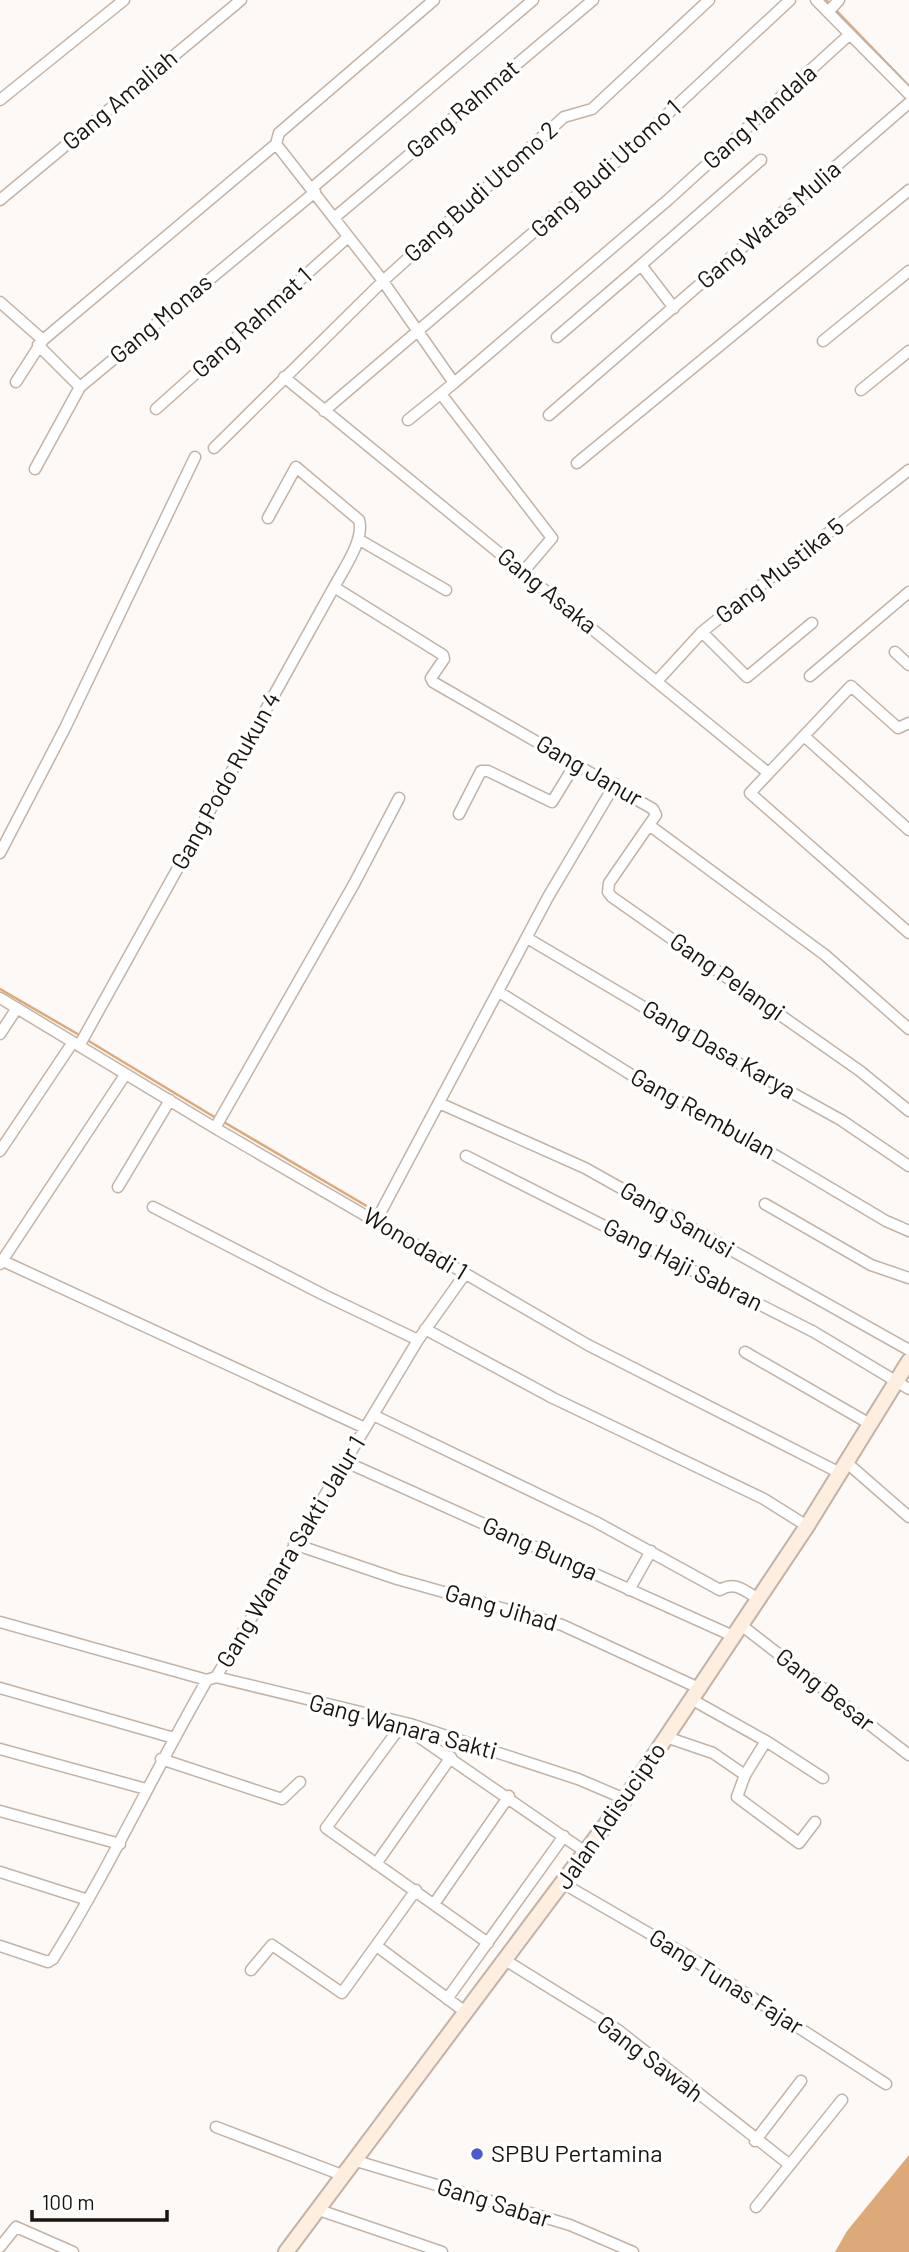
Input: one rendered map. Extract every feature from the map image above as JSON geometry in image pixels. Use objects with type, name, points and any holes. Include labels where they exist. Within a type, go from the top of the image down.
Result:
[{"type":"main road","name":"Jalan Adisucipto","points":[[286,2252],[625,1799],[807,1526],[870,1424],[902,1385],[909,1361]]},
{"type":"street","points":[[0,100],[124,0]]},
{"type":"street","name":"Gang Amaliah","points":[[0,200],[241,0]]},
{"type":"street","points":[[16,382],[40,342],[276,144],[279,133],[434,0]]},
{"type":"street","name":"Gang Monas","points":[[35,469],[80,387],[314,190],[533,0]]},
{"type":"street","name":"Gang Rahmat","points":[[334,218],[593,0]]},
{"type":"street","name":"Gang Budi Utomo 2","points":[[214,448],[383,281],[564,117],[592,109],[709,0]]},
{"type":"street","name":"Gang Budi Utomo 1","points":[[324,411],[617,161],[790,0]]},
{"type":"street","points":[[816,0],[909,94]]},
{"type":"street","points":[[828,12],[839,0]]},
{"type":"street","name":"Gang Mandala","points":[[408,420],[669,199],[850,34]]},
{"type":"street","name":"Gang Watas Mulia","points":[[549,415],[909,103]]},
{"type":"street","points":[[276,144],[383,281],[454,383]]},
{"type":"street","points":[[557,337],[761,160]]},
{"type":"street","points":[[577,463],[909,190]]},
{"type":"street","name":"Gang Rahmat 1","points":[[156,410],[348,237]]},
{"type":"street","points":[[641,265],[674,307]]},
{"type":"street","points":[[823,341],[909,271]]},
{"type":"street","points":[[0,302],[80,387]]},
{"type":"street","points":[[861,390],[909,352]]},
{"type":"street","name":"Gang Asaka","points":[[284,377],[768,772]]},
{"type":"street","points":[[441,394],[552,538],[523,572]]},
{"type":"street","points":[[0,853],[65,728],[195,457]]},
{"type":"street","points":[[268,518],[296,467],[359,520],[358,539],[446,590]]},
{"type":"street","name":"Gang Mustika 5","points":[[658,680],[702,632],[909,470]]},
{"type":"street","name":"Gang Podo Rukun 4","points":[[0,1151],[93,1021],[358,539]]},
{"type":"street","name":"Gang Janur","points":[[334,587],[443,655],[444,659],[431,678],[433,682],[615,784],[655,811],[649,825],[825,955],[909,1029]]},
{"type":"street","points":[[810,676],[909,593]]},
{"type":"street","points":[[702,632],[747,677],[812,623]]},
{"type":"street","points":[[895,652],[909,665]]},
{"type":"street","points":[[909,723],[898,728],[851,687],[751,791],[752,797],[909,933]]},
{"type":"street","points":[[804,736],[909,830]]},
{"type":"street","points":[[459,814],[481,771],[488,771],[552,802],[576,763]]},
{"type":"street","points":[[376,1221],[527,938],[615,784]]},
{"type":"street","points":[[215,1127],[354,884],[399,798]]},
{"type":"street","name":"Gang Pelangi","points":[[649,825],[609,883],[608,892],[612,897],[849,1063],[909,1111]]},
{"type":"street","name":"Gang Dasa Karya","points":[[527,938],[740,1065],[841,1120],[909,1166]]},
{"type":"street","name":"Gang Rembulan","points":[[499,992],[629,1074],[769,1151],[886,1221],[909,1231]]},
{"type":"street","name":"Wonodadi 1","points":[[0,998],[125,1075],[588,1345],[843,1467],[909,1517]]},
{"type":"street","points":[[0,1034],[17,1008]]},
{"type":"street","points":[[125,1075],[1,1263],[365,1429]]},
{"type":"street","points":[[118,1187],[170,1100]]},
{"type":"street","name":"Gang Sanusi","points":[[439,1103],[585,1168],[909,1350]]},
{"type":"street","name":"Gang Haji Sabran","points":[[466,1156],[814,1332],[902,1385]]},
{"type":"street","points":[[765,1204],[871,1265],[909,1278]]},
{"type":"street","points":[[153,1207],[418,1340]]},
{"type":"street","name":"Gang Wanara Sakti Jalur 1","points":[[0,1622],[211,1678],[346,1462],[418,1340],[465,1274]]},
{"type":"street","points":[[425,1329],[556,1399],[764,1499],[807,1526]]},
{"type":"street","points":[[745,1352],[870,1424]]},
{"type":"street","points":[[373,1415],[651,1552],[720,1590],[730,1584],[736,1585],[758,1599]]},
{"type":"street","name":"Gang Bunga","points":[[346,1462],[629,1590],[737,1630]]},
{"type":"street","name":"Gang Jihad","points":[[294,1544],[397,1578],[562,1625],[696,1694],[823,1778]]},
{"type":"street","points":[[629,1590],[651,1552]]},
{"type":"street","name":"Gang Besar","points":[[737,1630],[909,1755]]},
{"type":"street","points":[[0,1947],[51,1961],[120,1844],[161,1759],[211,1678]]},
{"type":"street","name":"Gang Wanara Sakti","points":[[211,1678],[410,1724],[578,1779],[625,1799]]},
{"type":"street","points":[[0,1688],[174,1738]]},
{"type":"street","points":[[488,1943],[326,1826],[399,1731],[407,1729],[451,1757],[587,1853]]},
{"type":"street","points":[[666,1737],[708,1751],[745,1774]]},
{"type":"street","points":[[766,1741],[745,1774],[737,1797],[799,1843],[815,1822]]},
{"type":"street","points":[[0,1749],[146,1789]]},
{"type":"street","points":[[376,1864],[451,1757]]},
{"type":"street","points":[[161,1759],[282,1800],[300,1782]]},
{"type":"street","points":[[434,1904],[509,1796]]},
{"type":"street","points":[[0,1811],[120,1844]]},
{"type":"street","points":[[447,1998],[564,1836]]},
{"type":"street","points":[[0,1872],[88,1900]]},
{"type":"street","name":"Gang Tunas Fajar","points":[[564,1884],[683,1953],[886,2084]]},
{"type":"street","points":[[251,1970],[272,1945],[340,1993],[378,1947],[416,1890]]},
{"type":"street","points":[[378,1947],[464,2011]]},
{"type":"street","name":"Gang Sawah","points":[[505,1960],[618,2030],[755,2141],[790,2165]]},
{"type":"street","points":[[755,2141],[801,2081]]},
{"type":"street","points":[[756,2207],[842,2100]]},
{"type":"street","points":[[216,2127],[342,2175]]},
{"type":"street","name":"Gang Sabar","points":[[353,2160],[570,2225],[633,2252]]},
{"type":"street","points":[[318,2210],[442,2252]]},
{"type":"street","points":[[2,2241],[16,2227],[73,2252]]},
{"type":"shaded area","points":[[909,2155],[909,2252],[835,2252],[847,2231]]},
{"type":"waterway","points":[[826,0],[909,86]]},
{"type":"waterway","points":[[0,989],[81,1036]]},
{"type":"waterway","points":[[87,1040],[216,1118]]},
{"type":"waterway","points":[[222,1121],[370,1208]]},
{"type":"place","name":"SPBU Pertamina","points":[[477,2154]]}]
